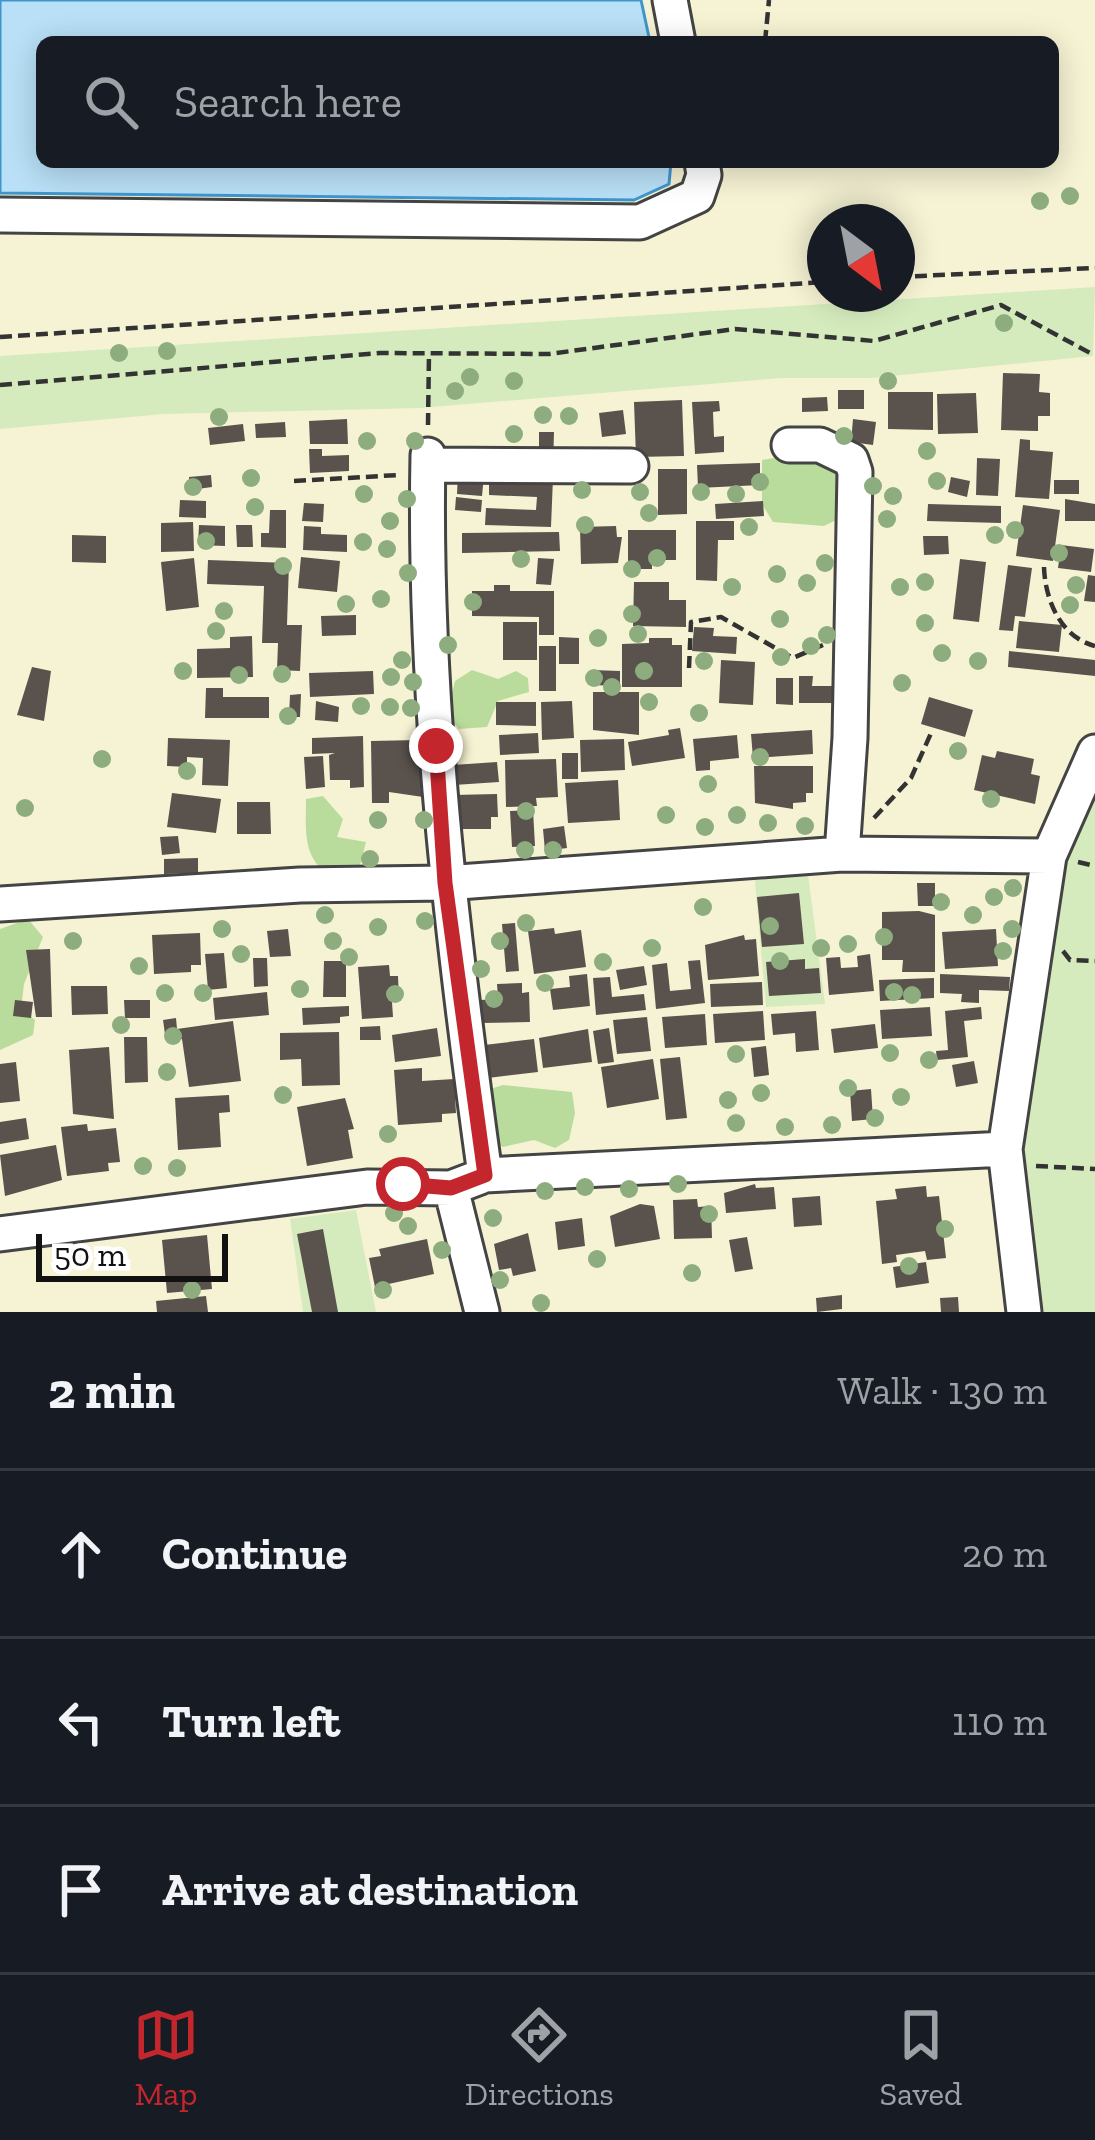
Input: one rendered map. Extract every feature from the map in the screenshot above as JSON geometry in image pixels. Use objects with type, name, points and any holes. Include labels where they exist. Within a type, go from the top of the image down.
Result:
[{"type":"street","points":[[670,0],[677,36]]},
{"type":"street","points":[[0,215],[640,222],[697,196],[703,168]]},
{"type":"street","points":[[789,445],[820,445],[851,460],[856,485],[842,854]]},
{"type":"street","points":[[485,1175],[445,883],[429,637],[428,468],[631,466]]},
{"type":"street","points":[[1024,1312],[1006,1160],[1048,856],[1095,752]]},
{"type":"street","points":[[0,904],[300,885],[445,883],[842,854],[1048,856]]},
{"type":"street","points":[[0,1234],[367,1187],[451,1188],[485,1175],[1006,1160]]},
{"type":"street","points":[[451,1188],[482,1312]]},
{"type":"path","points":[[766,36],[769,0]]},
{"type":"path","points":[[915,276],[1095,268]]},
{"type":"path","points":[[0,337],[807,283]]},
{"type":"path","points":[[0,385],[430,353],[549,354],[638,346],[735,329],[874,341],[1001,305],[1092,354]]},
{"type":"path","points":[[294,481],[428,468],[430,353]]},
{"type":"path","points":[[1044,567],[1045,595],[1058,617],[1084,643],[1095,646]]},
{"type":"path","points":[[688,668],[691,622],[721,617],[793,658],[853,638]]},
{"type":"path","points":[[842,854],[911,778],[932,730]]},
{"type":"path","points":[[1006,1160],[1095,1169]]},
{"type":"shaded area","points":[[0,0],[1095,0],[1095,1312],[0,1312]]},
{"type":"green space","points":[[1095,287],[1093,356],[872,378],[781,378],[420,408],[163,414],[0,429],[0,356],[807,305],[807,312],[915,312],[915,298]]},
{"type":"green space","points":[[809,452],[848,478],[851,513],[824,526],[773,522],[762,504],[762,460]]},
{"type":"green space","points":[[472,670],[498,679],[516,671],[528,678],[529,692],[498,701],[487,727],[459,729],[447,715],[455,681]]},
{"type":"green space","points":[[323,796],[343,819],[337,837],[366,842],[360,865],[327,874],[313,858],[307,840],[306,799]]},
{"type":"green space","points":[[1095,800],[1095,1312],[1032,1312],[1008,1142],[1067,849]]},
{"type":"green space","points":[[807,867],[825,1004],[766,1007],[754,871]]},
{"type":"green space","points":[[28,919],[43,937],[24,984],[21,1009],[35,1020],[33,1035],[0,1050],[0,929]]},
{"type":"green space","points":[[503,1085],[572,1092],[575,1113],[569,1140],[555,1148],[534,1140],[503,1147],[488,1138],[478,1093]]},
{"type":"green space","points":[[356,1210],[376,1312],[303,1312],[290,1219]]},
{"type":"water","points":[[0,0],[641,0],[649,36],[36,36],[36,168],[670,168],[669,184],[634,200],[0,193]]},
{"type":"building","points":[[1003,373],[1040,374],[1039,392],[1050,393],[1050,416],[1038,416],[1038,431],[1001,430]]},
{"type":"building","points":[[838,390],[864,390],[864,409],[838,409]]},
{"type":"building","points":[[888,392],[933,392],[933,430],[888,429]]},
{"type":"building","points":[[976,393],[978,433],[938,434],[937,394]]},
{"type":"building","points":[[827,397],[828,411],[802,412],[802,398]]},
{"type":"building","points":[[682,400],[684,456],[636,457],[634,402]]},
{"type":"building","points":[[719,401],[720,411],[713,412],[714,437],[724,436],[724,452],[695,454],[692,402]]},
{"type":"building","points":[[623,410],[626,434],[602,437],[599,413]]},
{"type":"building","points":[[347,419],[348,444],[310,444],[309,421]]},
{"type":"building","points":[[853,419],[876,422],[873,445],[851,442]]},
{"type":"building","points":[[285,422],[286,437],[256,438],[255,424]]},
{"type":"building","points":[[243,424],[245,441],[210,445],[208,428]]},
{"type":"building","points":[[539,432],[554,432],[553,467],[539,466]]},
{"type":"building","points":[[1020,439],[1030,440],[1030,450],[1053,452],[1049,499],[1015,497]]},
{"type":"building","points":[[309,449],[322,449],[322,456],[349,455],[349,471],[310,473]]},
{"type":"building","points":[[977,458],[1000,459],[998,496],[976,495]]},
{"type":"building","points":[[760,463],[760,485],[698,488],[697,465]]},
{"type":"building","points":[[658,469],[687,469],[687,514],[658,515]]},
{"type":"building","points":[[458,473],[484,475],[482,496],[457,494]]},
{"type":"building","points":[[211,475],[212,487],[190,490],[189,477]]},
{"type":"building","points":[[489,475],[553,478],[551,527],[485,525],[486,508],[536,510],[537,497],[489,495]]},
{"type":"building","points":[[951,477],[970,481],[967,497],[948,492]]},
{"type":"building","points":[[1054,480],[1079,480],[1079,494],[1054,494]]},
{"type":"building","points":[[456,497],[482,500],[481,512],[455,510]]},
{"type":"building","points":[[1065,499],[1095,504],[1095,521],[1065,521]]},
{"type":"building","points":[[180,500],[206,501],[206,518],[179,517]]},
{"type":"building","points":[[763,501],[764,516],[716,519],[715,504]]},
{"type":"building","points":[[304,503],[324,504],[323,522],[302,521]]},
{"type":"building","points":[[928,504],[1001,506],[1001,523],[927,521]]},
{"type":"building","points":[[1023,505],[1060,510],[1053,561],[1016,556]]},
{"type":"building","points":[[270,510],[286,510],[286,548],[261,547],[261,533],[269,533]]},
{"type":"building","points":[[696,521],[734,521],[734,540],[718,540],[717,581],[696,580]]},
{"type":"building","points":[[193,522],[194,551],[161,552],[161,523]]},
{"type":"building","points":[[199,525],[225,526],[225,546],[198,545]]},
{"type":"building","points":[[236,525],[252,525],[253,547],[237,547]]},
{"type":"building","points":[[304,526],[321,527],[321,534],[347,535],[347,552],[303,550]]},
{"type":"building","points":[[616,526],[617,537],[622,537],[618,563],[581,564],[580,527]]},
{"type":"building","points":[[628,530],[676,530],[676,560],[652,560],[652,569],[628,569]]},
{"type":"building","points":[[559,532],[560,551],[462,553],[462,533]]},
{"type":"building","points":[[72,535],[106,536],[106,563],[72,562]]},
{"type":"building","points":[[923,536],[948,536],[949,554],[924,555]]},
{"type":"building","points":[[1061,545],[1094,549],[1091,572],[1058,568]]},
{"type":"building","points":[[301,557],[340,561],[337,592],[298,588]]},
{"type":"building","points":[[194,558],[199,607],[166,611],[161,562]]},
{"type":"building","points":[[538,558],[554,559],[551,585],[536,584]]},
{"type":"building","points":[[960,559],[986,562],[979,622],[953,619]]},
{"type":"building","points":[[208,560],[289,563],[287,625],[302,625],[300,671],[277,670],[278,643],[262,643],[264,586],[207,584]]},
{"type":"building","points":[[1008,565],[1032,568],[1025,617],[1015,616],[1013,631],[999,630]]},
{"type":"building","points":[[1088,575],[1095,576],[1095,602],[1084,601]]},
{"type":"building","points":[[634,582],[669,582],[669,600],[686,600],[686,627],[633,626]]},
{"type":"building","points":[[494,585],[510,585],[510,591],[554,591],[554,635],[539,635],[539,617],[472,616],[472,591],[494,591]]},
{"type":"building","points":[[356,615],[356,635],[322,636],[321,616]]},
{"type":"building","points":[[1019,621],[1062,625],[1059,652],[1016,648]]},
{"type":"building","points":[[503,622],[537,622],[537,660],[503,660]]},
{"type":"building","points":[[694,627],[714,628],[713,636],[737,637],[736,654],[692,651]]},
{"type":"building","points":[[252,636],[253,677],[197,678],[197,649],[230,648],[230,637]]},
{"type":"building","points":[[559,637],[579,638],[579,664],[559,664]]},
{"type":"building","points":[[649,638],[672,638],[672,645],[682,645],[682,687],[622,687],[622,644],[649,643]]},
{"type":"building","points":[[539,646],[556,646],[556,691],[539,691]]},
{"type":"building","points":[[1009,651],[1095,660],[1095,676],[1008,667]]},
{"type":"building","points":[[721,660],[755,662],[753,705],[719,703]]},
{"type":"building","points":[[32,667],[51,671],[44,721],[17,715]]},
{"type":"building","points":[[592,670],[620,671],[620,686],[591,685]]},
{"type":"building","points":[[373,671],[374,694],[310,697],[309,673]]},
{"type":"building","points":[[799,676],[813,676],[812,686],[833,686],[832,703],[799,703]]},
{"type":"building","points":[[776,678],[793,678],[793,705],[776,704]]},
{"type":"building","points":[[206,688],[223,688],[223,697],[269,697],[269,718],[205,718]]},
{"type":"building","points":[[593,692],[639,692],[639,735],[593,730]]},
{"type":"building","points":[[301,694],[300,717],[289,717],[290,695]]},
{"type":"building","points":[[929,697],[973,710],[965,737],[921,724]]},
{"type":"building","points":[[316,701],[339,707],[338,722],[315,720]]},
{"type":"building","points":[[572,701],[574,738],[542,740],[541,702]]},
{"type":"building","points":[[496,702],[536,702],[536,726],[496,725]]},
{"type":"building","points":[[680,728],[685,758],[632,766],[628,742],[669,735],[668,730]]},
{"type":"building","points":[[812,730],[813,754],[753,758],[751,734]]},
{"type":"building","points":[[538,733],[539,753],[500,755],[499,735]]},
{"type":"building","points":[[737,735],[739,758],[710,761],[710,770],[696,771],[693,739]]},
{"type":"building","points":[[363,736],[364,787],[350,788],[350,780],[330,780],[329,755],[335,753],[312,754],[312,738]]},
{"type":"building","points":[[168,738],[230,740],[228,786],[202,785],[203,758],[187,757],[187,767],[167,766]]},
{"type":"building","points":[[624,739],[625,770],[581,772],[580,740]]},
{"type":"building","points":[[418,740],[423,797],[389,792],[389,803],[372,803],[371,741]]},
{"type":"building","points":[[997,751],[1034,759],[1031,774],[1040,776],[1035,804],[974,790],[982,755],[995,758]]},
{"type":"building","points":[[562,753],[578,753],[578,779],[562,779]]},
{"type":"building","points":[[323,756],[325,787],[306,789],[304,757]]},
{"type":"building","points":[[556,759],[558,797],[536,798],[537,806],[506,807],[505,760]]},
{"type":"building","points":[[497,762],[499,782],[454,785],[453,765]]},
{"type":"building","points":[[754,766],[813,766],[813,793],[806,793],[806,802],[793,803],[793,809],[755,803]]},
{"type":"building","points":[[618,780],[620,820],[568,823],[565,783]]},
{"type":"building","points":[[172,793],[221,799],[216,833],[167,827]]},
{"type":"building","points":[[497,794],[498,817],[491,817],[491,829],[454,829],[453,795]]},
{"type":"building","points":[[237,802],[270,802],[271,834],[237,834]]},
{"type":"building","points":[[533,810],[535,846],[512,847],[510,811]]},
{"type":"building","points":[[564,826],[567,848],[545,851],[543,829]]},
{"type":"building","points":[[178,836],[180,853],[162,855],[160,837]]},
{"type":"building","points":[[198,858],[198,873],[164,874],[164,859]]},
{"type":"building","points":[[917,883],[935,883],[935,906],[918,906]]},
{"type":"building","points":[[799,893],[804,944],[762,947],[757,897]]},
{"type":"building","points":[[882,912],[935,915],[935,972],[902,972],[903,960],[882,960]]},
{"type":"building","points":[[515,923],[519,971],[506,972],[502,924]]},
{"type":"building","points":[[554,928],[555,934],[581,930],[586,967],[534,974],[528,931]]},
{"type":"building","points":[[288,929],[291,956],[270,957],[267,931]]},
{"type":"building","points":[[996,929],[998,966],[945,969],[942,932]]},
{"type":"building","points":[[200,933],[201,965],[191,965],[191,972],[154,974],[152,935]]},
{"type":"building","points":[[744,935],[745,940],[756,939],[759,976],[708,980],[705,945]]},
{"type":"building","points":[[50,949],[52,1017],[36,1017],[26,950]]},
{"type":"building","points":[[224,953],[227,988],[208,990],[205,954]]},
{"type":"building","points":[[870,954],[874,991],[829,995],[826,958],[840,957],[841,968],[858,967],[857,956]]},
{"type":"building","points":[[253,958],[267,958],[268,986],[254,987]]},
{"type":"building","points":[[805,959],[805,969],[819,968],[821,993],[769,996],[766,962]]},
{"type":"building","points":[[700,960],[705,1003],[656,1009],[652,965],[667,963],[670,991],[691,989],[688,961]]},
{"type":"building","points":[[324,961],[346,961],[346,997],[323,997]]},
{"type":"building","points":[[389,965],[390,976],[398,976],[399,1001],[392,1002],[393,1017],[362,1019],[358,967]]},
{"type":"building","points":[[644,966],[647,985],[620,990],[616,970]]},
{"type":"building","points":[[587,974],[590,1006],[553,1010],[550,989],[570,987],[569,976]]},
{"type":"building","points":[[940,974],[1010,977],[1009,991],[979,990],[979,1003],[961,1002],[962,994],[940,993]]},
{"type":"building","points":[[610,977],[612,997],[644,994],[646,1010],[596,1015],[593,978]]},
{"type":"building","points":[[934,978],[934,998],[880,1001],[879,980]]},
{"type":"building","points":[[762,982],[763,1005],[711,1007],[710,984]]},
{"type":"building","points":[[522,983],[522,993],[529,992],[530,1022],[481,1023],[480,1000],[498,999],[497,984]]},
{"type":"building","points":[[71,986],[107,986],[108,1014],[72,1015]]},
{"type":"building","points":[[267,992],[269,1015],[215,1020],[213,998]]},
{"type":"building","points":[[15,1000],[33,1002],[31,1018],[13,1016]]},
{"type":"building","points":[[124,1000],[150,1000],[150,1018],[125,1018]]},
{"type":"building","points":[[349,1006],[349,1016],[340,1017],[340,1023],[303,1025],[302,1008]]},
{"type":"building","points":[[930,1007],[932,1036],[882,1039],[880,1010]]},
{"type":"building","points":[[981,1007],[982,1019],[964,1021],[968,1057],[937,1060],[936,1051],[948,1050],[945,1011]]},
{"type":"building","points":[[763,1011],[765,1040],[715,1043],[713,1014]]},
{"type":"building","points":[[816,1011],[819,1050],[796,1052],[795,1033],[773,1035],[771,1014]]},
{"type":"building","points":[[705,1014],[707,1045],[665,1048],[662,1017]]},
{"type":"building","points":[[647,1017],[651,1051],[617,1054],[613,1020]]},
{"type":"building","points":[[176,1018],[177,1029],[233,1021],[241,1081],[189,1087],[182,1039],[166,1041],[163,1020]]},
{"type":"building","points":[[875,1024],[878,1048],[834,1053],[831,1029]]},
{"type":"building","points":[[380,1026],[381,1040],[360,1040],[360,1027]]},
{"type":"building","points":[[437,1028],[441,1056],[395,1062],[392,1035]]},
{"type":"building","points":[[609,1028],[614,1062],[598,1064],[593,1031]]},
{"type":"building","points":[[588,1029],[592,1062],[543,1068],[539,1038]]},
{"type":"building","points":[[339,1032],[340,1085],[302,1086],[301,1059],[280,1060],[280,1033]]},
{"type":"building","points":[[124,1037],[147,1037],[148,1082],[125,1083]]},
{"type":"building","points":[[534,1039],[538,1072],[488,1078],[484,1045]]},
{"type":"building","points":[[766,1046],[769,1075],[754,1077],[751,1048]]},
{"type":"building","points":[[109,1047],[114,1119],[73,1114],[69,1050]]},
{"type":"building","points":[[680,1057],[687,1118],[666,1120],[660,1059]]},
{"type":"building","points":[[653,1059],[659,1099],[607,1108],[601,1067]]},
{"type":"building","points":[[974,1061],[978,1083],[956,1087],[952,1065]]},
{"type":"building","points":[[16,1062],[20,1101],[0,1103],[0,1064]]},
{"type":"building","points":[[422,1068],[422,1081],[454,1079],[456,1113],[442,1114],[442,1122],[398,1125],[394,1070]]},
{"type":"building","points":[[871,1089],[873,1119],[852,1121],[850,1091]]},
{"type":"building","points":[[229,1095],[230,1112],[219,1113],[221,1147],[178,1150],[175,1098]]},
{"type":"building","points":[[345,1098],[354,1129],[348,1130],[353,1158],[307,1166],[297,1107]]},
{"type":"building","points":[[26,1118],[29,1139],[0,1144],[0,1122]]},
{"type":"building","points":[[87,1124],[88,1131],[116,1128],[120,1162],[108,1163],[109,1171],[67,1176],[61,1127]]},
{"type":"building","points":[[56,1145],[62,1180],[5,1196],[0,1155]]},
{"type":"building","points":[[755,1184],[756,1188],[774,1187],[776,1209],[726,1213],[724,1193]]},
{"type":"building","points":[[926,1186],[927,1197],[939,1196],[946,1258],[927,1260],[925,1251],[896,1255],[897,1262],[882,1264],[876,1201],[897,1199],[895,1189]]},
{"type":"building","points":[[820,1196],[822,1225],[794,1227],[792,1198]]},
{"type":"building","points":[[697,1199],[698,1207],[711,1206],[712,1238],[674,1239],[673,1200]]},
{"type":"building","points":[[640,1204],[654,1206],[660,1239],[615,1247],[610,1216]]},
{"type":"building","points":[[582,1218],[585,1246],[558,1250],[555,1222]]},
{"type":"building","points":[[323,1229],[338,1312],[312,1312],[297,1234]]},
{"type":"building","points":[[528,1233],[536,1271],[513,1276],[511,1268],[499,1270],[494,1244]]},
{"type":"building","points":[[207,1235],[212,1289],[167,1293],[162,1240]]},
{"type":"building","points":[[747,1237],[753,1269],[735,1272],[729,1240]]},
{"type":"building","points":[[427,1239],[434,1274],[375,1287],[369,1258],[381,1256],[379,1249]]},
{"type":"building","points":[[926,1262],[929,1283],[896,1288],[893,1267]]},
{"type":"building","points":[[842,1295],[842,1309],[817,1312],[816,1298]]},
{"type":"building","points":[[206,1296],[208,1312],[157,1312],[156,1301]]},
{"type":"building","points":[[958,1297],[959,1312],[941,1312],[940,1298]]},
{"type":"route","points":[[403,1184],[451,1188],[485,1175],[445,883],[436,746]]}]
